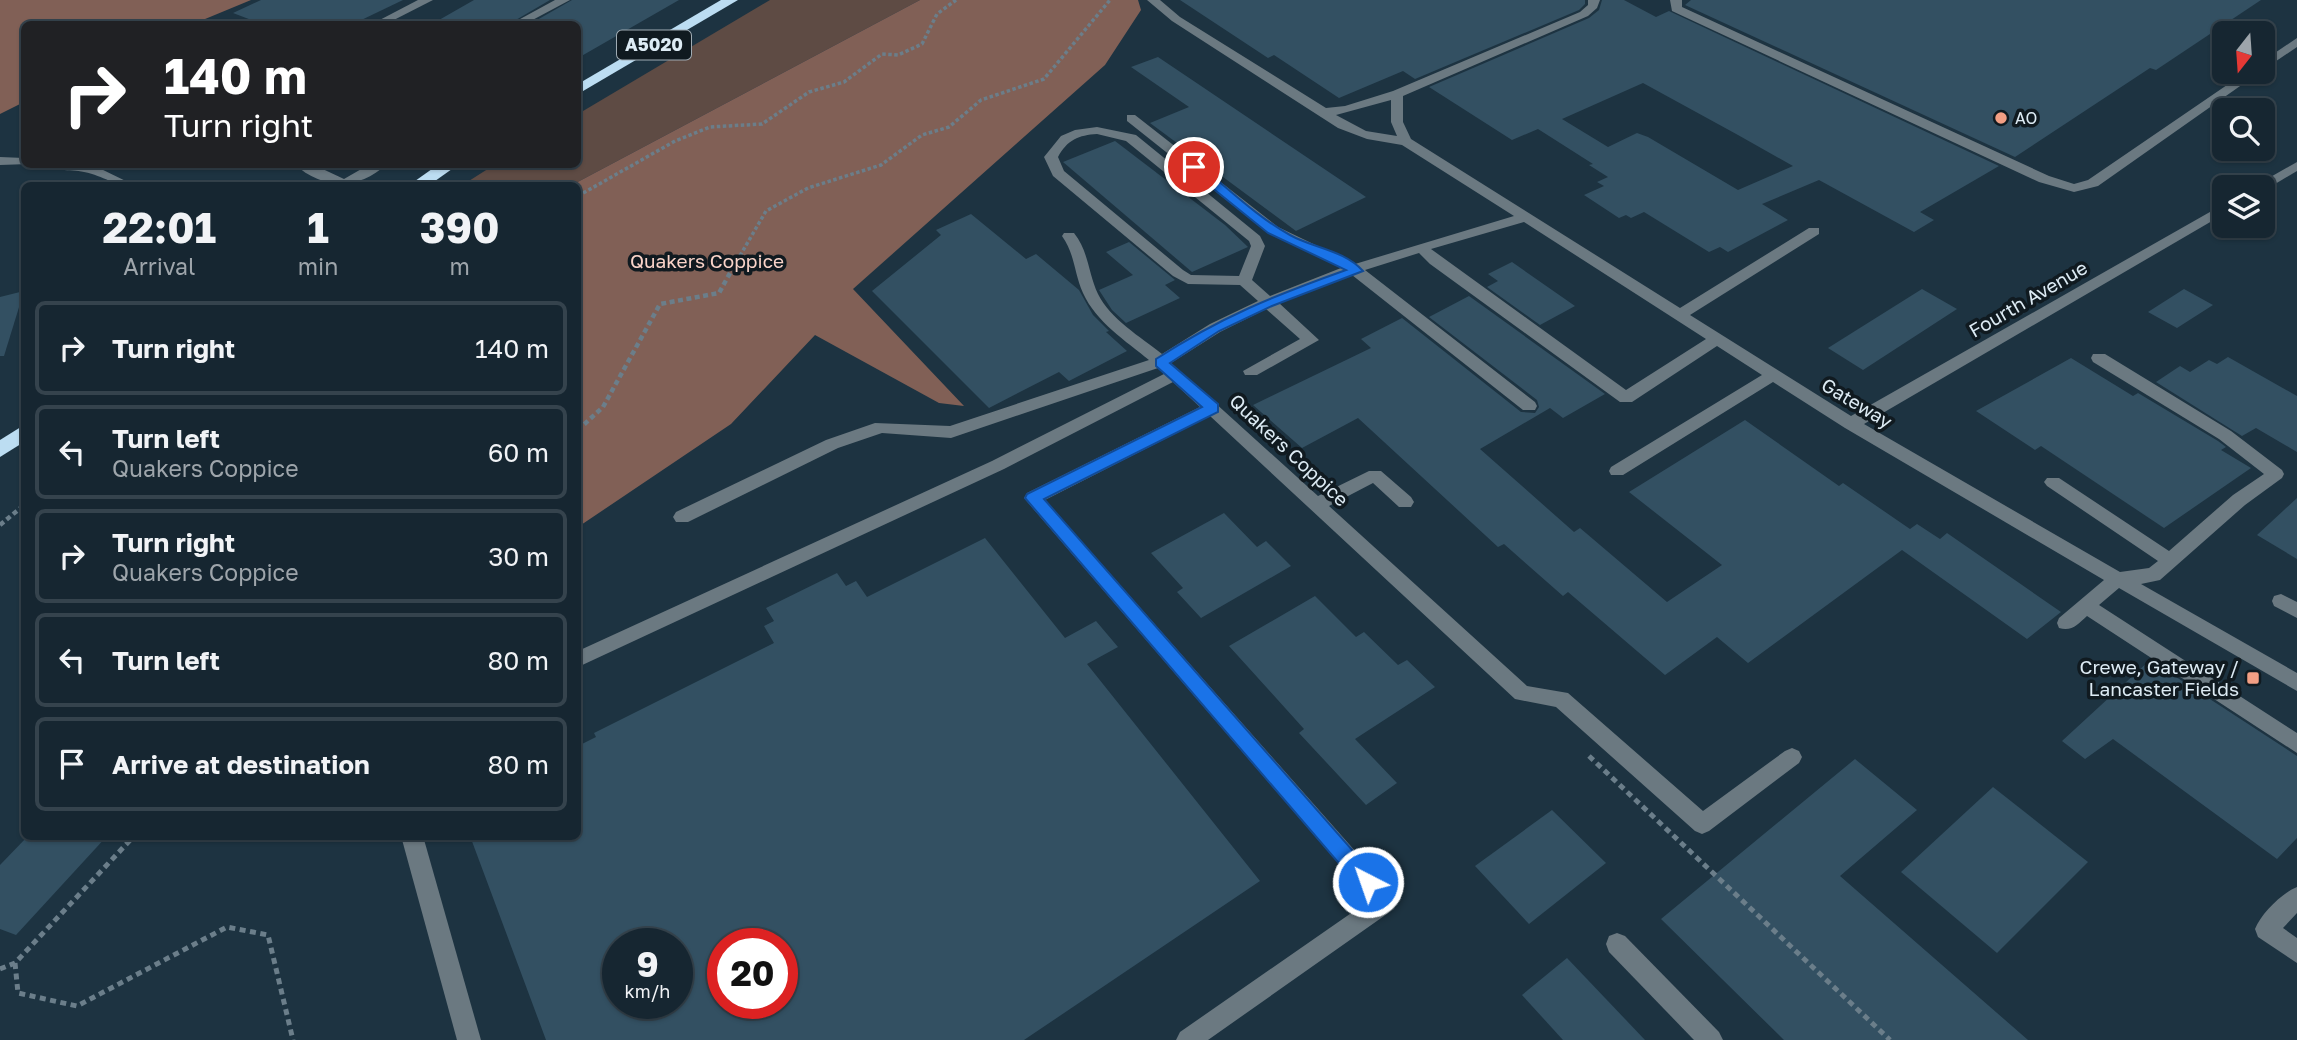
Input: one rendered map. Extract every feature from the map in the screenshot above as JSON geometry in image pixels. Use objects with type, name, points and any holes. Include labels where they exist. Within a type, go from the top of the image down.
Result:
[{"type":"highway","name":"A5020","points":[[581,88],[731,0]]},
{"type":"highway","points":[[422,182],[445,168]]},
{"type":"highway","points":[[0,450],[21,434]]},
{"type":"street","points":[[384,21],[427,0]]},
{"type":"street","points":[[523,21],[564,0]]},
{"type":"street","name":"Gateway","points":[[1153,0],[1176,19],[1324,112],[1342,127],[1360,134],[1405,141],[1771,376],[2297,683]]},
{"type":"street","points":[[1324,112],[1346,110],[1397,94],[1584,14],[1593,6],[1594,0]]},
{"type":"street","points":[[1676,0],[1676,9],[2044,179],[2074,188],[2093,183],[2237,84]]},
{"type":"street","points":[[391,18],[400,21]]},
{"type":"street","points":[[2275,58],[2297,42]]},
{"type":"street","points":[[1397,94],[1397,122],[1405,141]]},
{"type":"street","points":[[1131,118],[1273,230],[1288,240],[1325,252],[1357,271],[1529,406]]},
{"type":"street","points":[[1244,281],[1258,246],[1255,239],[1131,138],[1111,130],[1093,130],[1069,136],[1054,148],[1051,157],[1058,173],[1178,273],[1188,279],[1244,281],[1311,340],[1251,371]]},
{"type":"street","points":[[0,161],[21,162]]},
{"type":"street","points":[[2275,178],[2297,166]]},
{"type":"street","points":[[96,168],[122,182]]},
{"type":"street","points":[[309,168],[340,182]]},
{"type":"street","points":[[348,182],[374,168]]},
{"type":"street","name":"Fourth Avenue","points":[[1851,424],[2212,215]]},
{"type":"street","points":[[682,517],[832,444],[881,427],[951,432],[1161,362],[1214,328],[1268,303],[1422,248],[1524,218]]},
{"type":"street","points":[[1678,316],[1814,231]]},
{"type":"street","name":"Quakers Coppice","points":[[1069,236],[1080,247],[1087,287],[1096,304],[1522,692],[1561,699],[1702,824],[1792,757]]},
{"type":"street","points":[[1422,248],[1435,261],[1626,398],[1716,340]]},
{"type":"street","points":[[2066,623],[2117,579],[2154,575],[2239,500],[2276,474],[2225,435],[2099,358]]},
{"type":"street","points":[[581,658],[998,465],[1174,375]]},
{"type":"street","points":[[1618,471],[1771,376]]},
{"type":"street","points":[[1188,1040],[1386,902],[1033,498],[1213,408]]},
{"type":"street","points":[[1318,504],[1375,475],[1405,502]]},
{"type":"street","points":[[2053,482],[2171,561]]},
{"type":"street","points":[[2086,606],[2297,744]]},
{"type":"street","points":[[413,840],[469,1040]]},
{"type":"street","points":[[2297,897],[2266,929],[2297,951]]},
{"type":"street","points":[[1617,944],[1711,1040]]},
{"type":"path","points":[[581,194],[675,141],[710,127],[762,124],[809,92],[844,82],[881,54],[898,55],[922,44],[937,14],[956,0]]},
{"type":"path","points":[[581,427],[603,407],[660,304],[719,293],[766,211],[808,188],[881,165],[922,135],[949,127],[981,100],[1044,79],[1110,0]]},
{"type":"path","points":[[0,525],[21,506]]},
{"type":"path","points":[[1582,749],[1890,1040]]},
{"type":"path","points":[[0,969],[15,963],[130,840]]},
{"type":"path","points":[[15,963],[18,993],[77,1006],[227,927],[268,935],[292,1040]]},
{"type":"shaded area","points":[[770,0],[920,0],[578,182],[467,182],[489,168],[581,168],[581,112]]},
{"type":"green space","points":[[0,0],[251,0],[200,21],[21,21],[21,104],[0,114]]},
{"type":"green space","name":"Quakers Coppice","points":[[920,0],[1138,0],[1141,10],[1105,65],[853,289],[964,406],[939,403],[815,335],[731,424],[581,525],[581,182],[578,182]]},
{"type":"building","points":[[261,0],[403,0],[359,21],[254,21],[233,13]]},
{"type":"building","points":[[474,0],[550,0],[514,21],[437,21]]},
{"type":"building","points":[[572,0],[679,0],[581,56],[581,21],[535,21]]},
{"type":"building","points":[[1180,0],[1585,0],[1585,4],[1579,10],[1415,79],[1403,71],[1339,98],[1274,55],[1268,58]]},
{"type":"building","points":[[1602,0],[1624,0],[1656,17],[1669,11],[1999,166],[1920,212],[1934,220],[1914,232],[1819,180],[1762,204],[1788,220],[1728,252],[1720,247],[1709,252],[1644,212],[1631,218],[1626,215],[1619,218],[1584,195],[1604,186],[1597,182],[1608,177],[1589,165],[1593,164],[1538,129],[1512,140],[1429,87],[1589,18],[1599,10]],"holes":[[[1643,83],[1793,166],[1738,190],[1648,137],[1637,133],[1608,147],[1562,119]]]},
{"type":"building","name":"AO","points":[[1691,0],[2261,0],[2230,21],[2212,21],[2212,33],[2156,70],[2150,68],[2015,157],[1685,5]]},
{"type":"building","points":[[1158,57],[1366,197],[1296,231],[1150,123],[1189,107],[1131,67]]},
{"type":"building","points":[[1115,141],[1225,225],[1248,247],[1192,272],[1063,162]]},
{"type":"building","points":[[971,214],[1026,259],[1036,254],[1079,290],[1093,315],[1109,331],[1106,332],[1127,351],[1069,381],[1059,372],[989,408],[872,291],[941,235],[936,230]]},
{"type":"building","points":[[1129,242],[1175,280],[1165,285],[1180,298],[1126,323],[1112,310],[1099,290],[1133,275],[1106,252]]},
{"type":"building","points":[[1512,262],[1575,306],[1540,325],[1487,287],[1498,281],[1488,274]]},
{"type":"building","points":[[1922,289],[1957,309],[1863,370],[1828,348]]},
{"type":"building","points":[[2184,289],[2213,305],[2177,328],[2148,312]]},
{"type":"building","points":[[21,292],[21,301],[4,356],[0,356],[0,297]]},
{"type":"building","points":[[1469,296],[1605,394],[1563,418],[1550,408],[1480,449],[1574,532],[1580,528],[1667,602],[1722,565],[1629,492],[1745,420],[1839,486],[1843,483],[1910,529],[1917,524],[1940,539],[1947,533],[2061,612],[2027,639],[1902,550],[1748,663],[1717,637],[1665,675],[1568,592],[1563,596],[1504,544],[1498,547],[1358,418],[1302,448],[1253,405],[1371,348],[1361,339],[1402,318],[1521,412],[1535,413],[1539,407],[1537,400],[1429,317]]},
{"type":"building","points":[[2228,357],[2297,396],[2297,452],[2256,428],[2242,436],[2156,382],[2180,366],[2190,372],[2209,360],[2217,364]]},
{"type":"building","points":[[2071,358],[2133,396],[2138,393],[2218,441],[2226,447],[2221,450],[2251,468],[2164,528],[2041,446],[2035,450],[1976,411]]},
{"type":"building","points":[[2297,498],[2297,559],[2257,535]]},
{"type":"building","points":[[1224,513],[1257,547],[1266,541],[1291,566],[1201,618],[1177,592],[1183,588],[1151,553]]},
{"type":"building","points":[[985,538],[1065,638],[1096,621],[1118,647],[1087,664],[1260,881],[1024,1040],[546,1040],[471,840],[581,840],[581,744],[596,737],[594,733],[774,643],[764,626],[774,621],[766,608],[837,573],[846,586],[856,581],[867,597]]},
{"type":"building","points":[[1315,596],[1356,637],[1364,632],[1398,665],[1407,660],[1435,687],[1355,739],[1397,783],[1366,805],[1299,733],[1304,729],[1229,646]]},
{"type":"building","points":[[2150,660],[2297,756],[2297,838],[2277,859],[2113,739],[2085,759],[2062,741]]},
{"type":"building","points":[[1855,759],[1917,810],[1840,876],[2028,1040],[1784,1040],[1661,919]]},
{"type":"building","points":[[1993,787],[2088,862],[1997,953],[1901,872]]},
{"type":"building","points":[[1552,810],[1606,863],[1529,924],[1475,866]]},
{"type":"building","points":[[24,840],[103,840],[16,935],[0,929],[0,865]]},
{"type":"building","points":[[1567,958],[1645,1040],[1563,1040],[1522,995]]},
{"type":"place","name":"AO","points":[[2001,118]]},
{"type":"place","name":"Crewe, Gateway / Lancaster Fields","points":[[2253,678]]},
{"type":"route","points":[[1194,167],[1288,240],[1325,252],[1357,271],[1290,293],[1214,328],[1161,362],[1213,408],[1033,498],[1368,882]]}]
